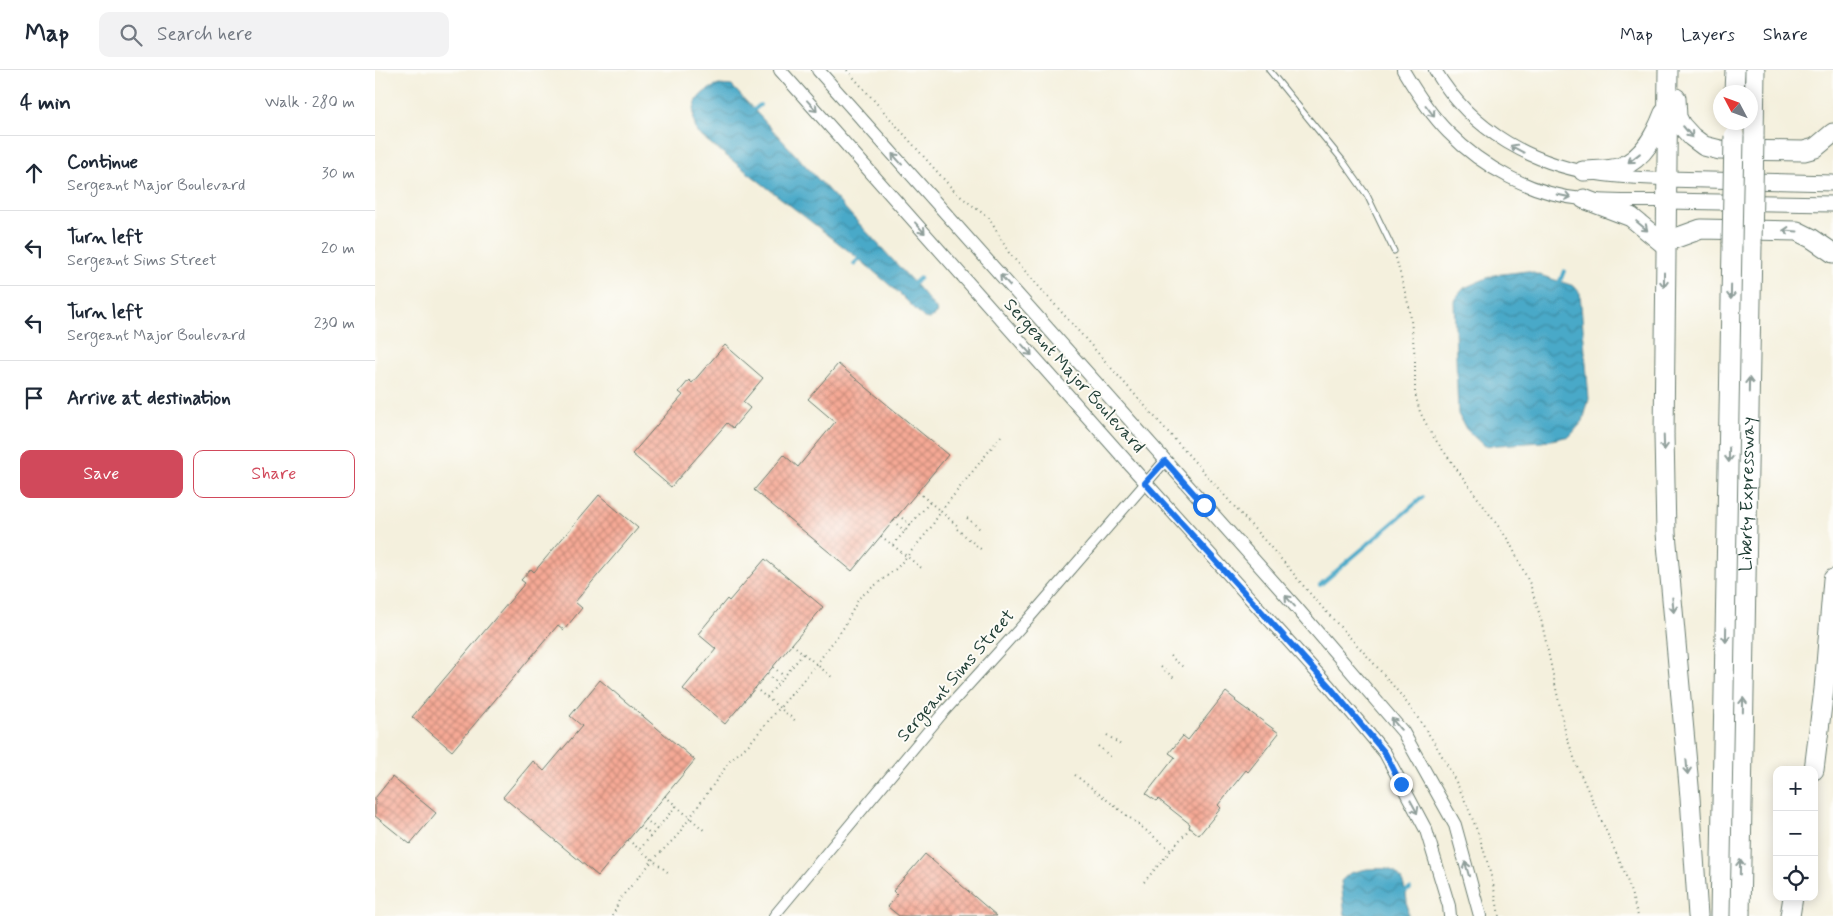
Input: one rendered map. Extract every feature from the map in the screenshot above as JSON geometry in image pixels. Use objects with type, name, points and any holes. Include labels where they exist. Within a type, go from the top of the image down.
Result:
[{"type":"highway","points":[[1669,70],[1665,244],[1664,436],[1667,533],[1698,916]]},
{"type":"highway","points":[[1669,70],[1677,96],[1677,117],[1686,132],[1704,146],[1720,150],[1804,150],[1815,148],[1833,133]]},
{"type":"highway","points":[[1734,85],[1735,70]]},
{"type":"highway","name":"Liberty Expressway","points":[[1740,916],[1755,70]]},
{"type":"highway","points":[[1583,172],[1621,167],[1634,160],[1654,136],[1668,102]]},
{"type":"highway","name":"Liberty Expressway","points":[[1721,916],[1734,130]]},
{"type":"highway","points":[[1584,199],[1631,218],[1665,244]]},
{"type":"highway","points":[[1665,244],[1701,229],[1797,231],[1833,253]]},
{"type":"highway","points":[[1814,766],[1824,689],[1833,579]]},
{"type":"highway","points":[[1790,916],[1792,901]]},
{"type":"main road","points":[[1666,179],[1833,183]]},
{"type":"main road","points":[[1667,201],[1833,204]]},
{"type":"street","name":"Sergeant Major Boulevard","points":[[780,70],[1145,483],[1329,686],[1385,753],[1426,830],[1449,906],[1450,916]]},
{"type":"street","name":"Sergeant Major Boulevard","points":[[818,70],[1296,607],[1403,732],[1455,825],[1479,916]]},
{"type":"street","points":[[1403,70],[1417,94],[1458,142],[1480,160],[1503,173],[1548,192],[1584,199],[1667,201]]},
{"type":"street","points":[[1435,70],[1457,102],[1480,124],[1507,144],[1532,156],[1560,167],[1583,172],[1666,179]]},
{"type":"street","name":"Sergeant Sims Street","points":[[774,916],[942,714],[1037,609],[1165,461]]},
{"type":"lane","points":[[1269,70],[1343,161],[1367,195],[1394,251]]},
{"type":"path","points":[[847,70],[956,193],[989,218],[1009,252],[1289,568],[1310,595],[1378,668],[1408,705],[1443,757],[1461,793],[1486,858],[1499,916]]},
{"type":"path","points":[[1394,251],[1410,311],[1415,358],[1415,393],[1420,412],[1432,435],[1509,541],[1530,584],[1541,619],[1566,735],[1577,766],[1625,872],[1638,916]]},
{"type":"path","points":[[613,916],[619,900],[653,860],[677,836],[730,761],[749,744],[816,665],[843,627],[859,598],[897,568],[930,529],[941,511],[1001,436]]},
{"type":"path","points":[[917,492],[941,511],[983,551]]},
{"type":"path","points":[[893,546],[929,502]]},
{"type":"path","points":[[899,515],[911,525]]},
{"type":"path","points":[[967,518],[979,529]]},
{"type":"path","points":[[893,521],[905,531]]},
{"type":"path","points":[[881,536],[924,570]]},
{"type":"path","points":[[792,644],[833,678]]},
{"type":"path","points":[[767,697],[803,654]]},
{"type":"path","points":[[1170,656],[1183,667]]},
{"type":"path","points":[[773,667],[784,676]]},
{"type":"path","points":[[1161,667],[1174,678]]},
{"type":"path","points":[[767,674],[778,683]]},
{"type":"path","points":[[755,688],[797,722]]},
{"type":"path","points":[[1107,734],[1121,745]]},
{"type":"path","points":[[1098,746],[1111,757]]},
{"type":"path","points":[[1075,775],[1171,850]]},
{"type":"path","points":[[665,796],[706,832]]},
{"type":"path","points":[[639,849],[676,806]]},
{"type":"path","points":[[645,820],[657,829]]},
{"type":"path","points":[[640,826],[651,835]]},
{"type":"path","points":[[1144,882],[1190,828]]},
{"type":"path","points":[[628,840],[670,874]]},
{"type":"water","points":[[719,85],[732,86],[914,283],[936,309],[937,313],[930,319],[924,318],[899,293],[859,259],[697,133],[694,116],[696,103],[704,92]]},
{"type":"water","points":[[1527,271],[1574,286],[1580,293],[1589,399],[1583,421],[1570,436],[1542,442],[1484,446],[1466,429],[1458,414],[1454,300],[1464,288],[1494,275]]},
{"type":"water","points":[[1367,869],[1387,869],[1399,876],[1405,888],[1408,916],[1345,916],[1341,881],[1350,873]]},
{"type":"building","points":[[725,345],[763,378],[743,402],[750,408],[733,428],[727,423],[671,487],[632,454],[683,395],[679,392],[689,380],[692,383]]},
{"type":"building","points":[[838,364],[948,455],[852,571],[754,490],[784,455],[798,467],[835,422],[808,399]]},
{"type":"building","points":[[599,495],[638,528],[575,602],[582,608],[564,630],[558,625],[452,751],[412,717],[525,583],[521,580],[531,569],[534,572]]},
{"type":"building","points":[[765,559],[823,607],[725,724],[683,689],[716,649],[698,634],[727,599],[729,601]]},
{"type":"building","points":[[600,680],[695,760],[598,876],[503,797],[533,761],[544,771],[582,726],[570,716]]},
{"type":"building","points":[[1226,692],[1235,701],[1279,733],[1248,772],[1246,770],[1218,805],[1221,808],[1199,835],[1189,827],[1190,824],[1158,799],[1156,801],[1146,794],[1175,757],[1169,753],[1183,736],[1188,740]]},
{"type":"building","points":[[392,777],[436,813],[410,844],[375,816],[375,798]]},
{"type":"building","points":[[925,854],[997,916],[899,916],[888,907],[897,895],[893,891]]},
{"type":"waterway","points":[[754,110],[760,105]]},
{"type":"waterway","points":[[854,264],[859,259]]},
{"type":"waterway","points":[[1560,281],[1564,271]]},
{"type":"waterway","points":[[914,283],[920,278]]},
{"type":"waterway","points":[[1320,585],[1423,497]]},
{"type":"waterway","points":[[1406,891],[1410,889]]},
{"type":"route","points":[[1204,505],[1165,461],[1145,483],[1329,686],[1385,753],[1401,784]]}]
